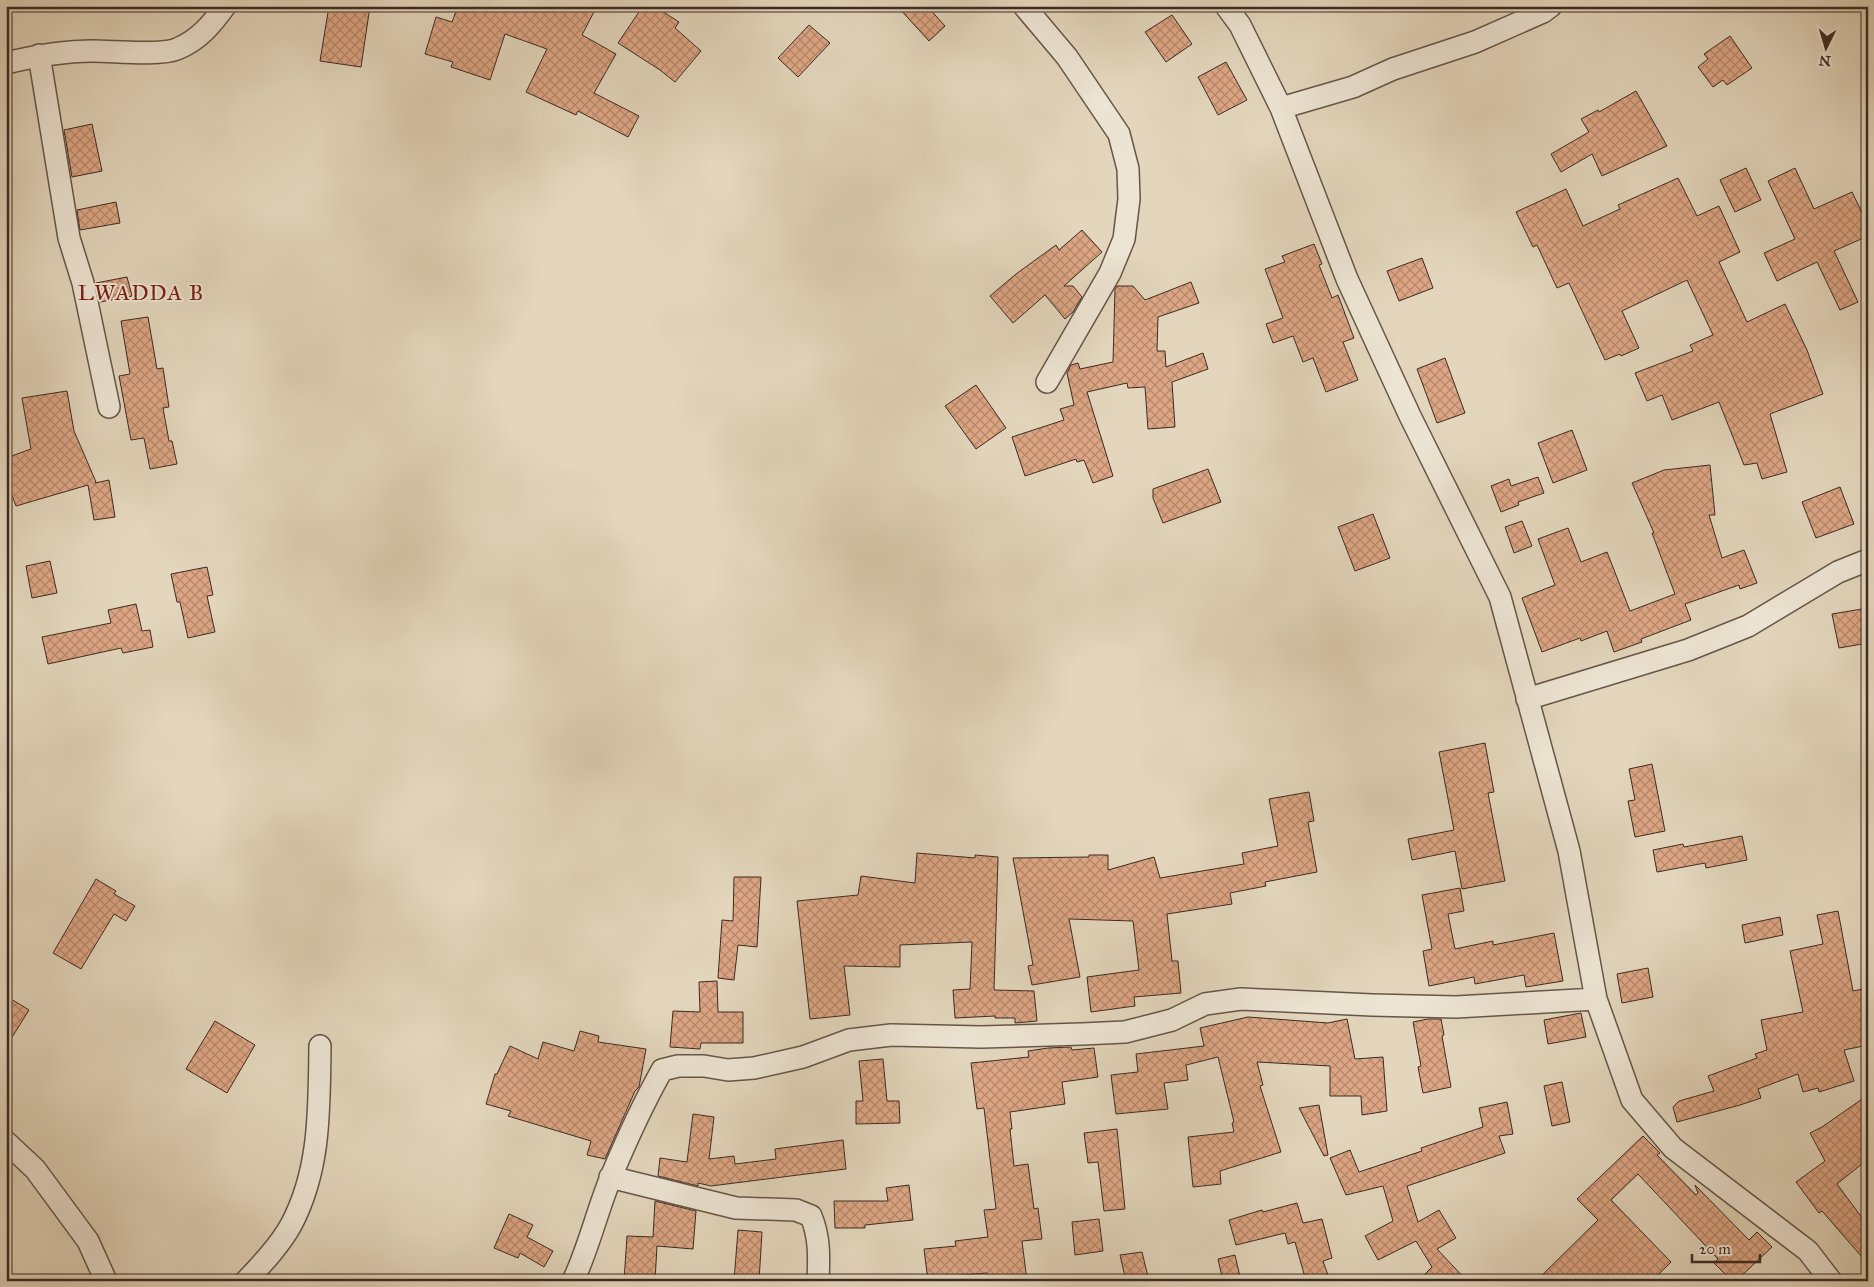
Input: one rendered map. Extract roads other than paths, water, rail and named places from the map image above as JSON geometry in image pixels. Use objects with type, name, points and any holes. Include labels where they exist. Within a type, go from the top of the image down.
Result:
[{"type":"street","points":[[6,63],[39,55],[92,51],[148,52],[176,50],[205,32],[225,6]]},
{"type":"street","points":[[1024,6],[1067,58],[1119,134],[1128,169],[1129,199],[1124,240],[1110,273],[1047,382]]},
{"type":"street","points":[[1226,6],[1240,25],[1281,108],[1347,279],[1410,416],[1500,597],[1569,851],[1596,999],[1632,1100],[1673,1148],[1808,1251],[1831,1281]]},
{"type":"street","points":[[1281,108],[1353,87],[1393,69],[1475,42],[1543,12],[1551,6]]},
{"type":"street","points":[[39,55],[70,238],[83,283],[109,407]]},
{"type":"street","points":[[1527,699],[1688,650],[1748,626],[1838,572],[1868,560]]},
{"type":"street","points":[[573,1281],[581,1265],[610,1177],[662,1070],[678,1066],[704,1066],[728,1070],[754,1068],[803,1057],[849,1040],[891,1035],[981,1037],[1125,1032],[1172,1020],[1205,1004],[1241,999],[1372,1005],[1456,1006],[1596,999]]},
{"type":"street","points":[[246,1281],[264,1261],[291,1225],[308,1184],[318,1134],[320,1046]]},
{"type":"street","points":[[6,1142],[35,1169],[88,1241],[106,1281]]},
{"type":"street","points":[[610,1177],[736,1208],[796,1210],[812,1216],[817,1232],[818,1281]]},
{"type":"district","name":"LWADDA B","points":[[141,292]]}]
